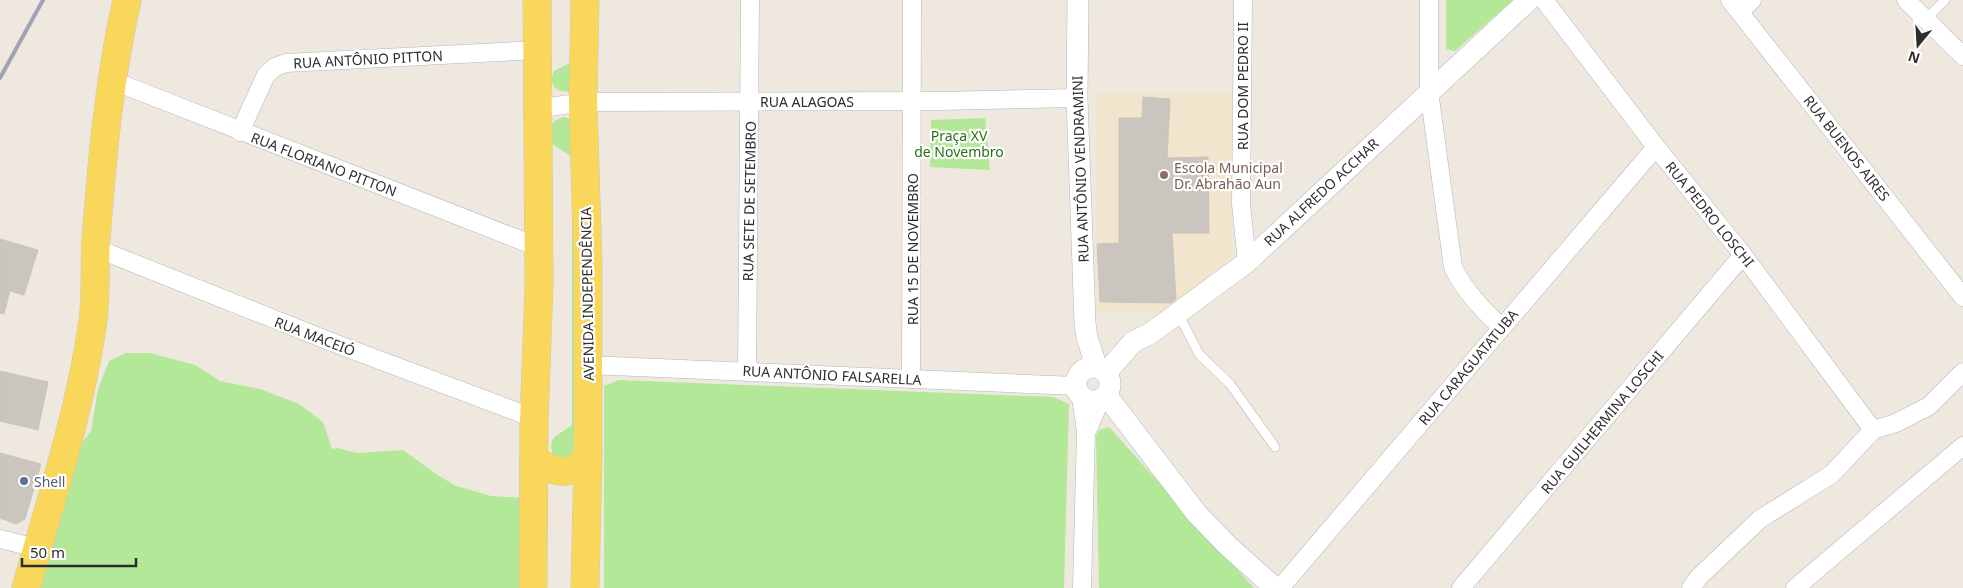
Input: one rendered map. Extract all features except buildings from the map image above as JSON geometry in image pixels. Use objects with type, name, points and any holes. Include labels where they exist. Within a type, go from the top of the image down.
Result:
[{"type":"main road","points":[[26,588],[84,379],[93,325],[95,246],[111,80],[128,0]]},
{"type":"main road","points":[[533,588],[538,247],[537,0]]},
{"type":"main road","name":"AVENIDA INDEPENDÊNCIA","points":[[585,0],[584,102],[588,266],[588,503],[585,588]]},
{"type":"main road","points":[[534,459],[544,466],[566,471],[580,467],[588,456]]},
{"type":"main road","points":[[533,505],[545,494],[561,489],[575,493],[588,503]]},
{"type":"street","name":"RUA SETE DE SETEMBRO","points":[[747,372],[750,0]]},
{"type":"street","name":"RUA 15 DE NOVEMBRO","points":[[911,379],[912,0]]},
{"type":"street","name":"RUA ANTÔNIO VENDRAMINI","points":[[1078,0],[1077,98],[1087,338],[1092,385]]},
{"type":"street","name":"RUA DOM PEDRO II","points":[[1243,0],[1242,204],[1247,262]]},
{"type":"street","points":[[1429,0],[1430,91],[1453,267],[1474,301],[1501,327]]},
{"type":"street","name":"RUA ALFREDO ACCHAR","points":[[1092,385],[1133,342],[1151,333],[1247,262],[1529,0]]},
{"type":"street","name":"RUA PEDRO LOSCHI","points":[[1544,0],[1656,147],[1744,255],[1873,430]]},
{"type":"street","points":[[1906,0],[1963,56]]},
{"type":"street","name":"RUA BUENOS AIRES","points":[[1741,4],[1963,297]]},
{"type":"street","name":"RUA ANTÔNIO PITTON","points":[[240,132],[266,75],[275,67],[286,63],[537,50]]},
{"type":"street","name":"RUA FLORIANO PITTON","points":[[111,80],[538,247]]},
{"type":"street","name":"RUA ALAGOAS","points":[[537,109],[584,102],[912,101],[1077,98]]},
{"type":"street","name":"RUA CARAGUATATUBA","points":[[1280,588],[1656,147]]},
{"type":"street","name":"RUA MACEIÓ","points":[[95,246],[108,254],[324,340],[523,414],[534,423]]},
{"type":"street","name":"RUA GUILHERMINA LOSCHI","points":[[1461,588],[1744,255]]},
{"type":"street","name":"RUA ANTÔNIO FALSARELLA","points":[[588,365],[1092,385]]},
{"type":"street","points":[[1691,588],[1699,577],[1760,519],[1832,474],[1873,430],[1896,423],[1929,406],[1963,372]]},
{"type":"street","points":[[1082,588],[1086,431],[1092,385]]},
{"type":"street","points":[[1092,385],[1197,514],[1228,546],[1275,588]]},
{"type":"street","points":[[1795,588],[1963,446]]},
{"type":"street","points":[[0,539],[38,548]]},
{"type":"lane","points":[[1926,19],[1945,0]]},
{"type":"lane","points":[[1178,313],[1199,354],[1230,384],[1275,447]]},
{"type":"shaded area","name":"Escola Municipal Dr. Abrahão Aun","points":[[1096,93],[1232,94],[1232,256],[1165,312],[1097,313]]},
{"type":"green space","points":[[1446,0],[1513,0],[1455,51],[1446,49]]},
{"type":"green space","points":[[573,61],[575,92],[560,91],[554,87],[551,79],[554,71]]},
{"type":"green space","points":[[564,117],[573,120],[578,125],[575,461],[553,456],[551,444],[555,437],[572,425],[572,157],[551,143],[551,126],[555,121]]},
{"type":"green space","name":"Praça XV de Novembro","points":[[985,118],[990,170],[930,167],[931,120]]},
{"type":"green space","points":[[126,353],[150,353],[195,365],[220,381],[260,389],[299,404],[323,422],[332,449],[337,448],[358,453],[403,450],[456,486],[491,496],[522,498],[524,588],[34,588],[74,453],[91,431],[98,389],[109,361]]},
{"type":"green space","points":[[619,380],[1053,397],[1069,404],[1064,588],[604,588],[604,386]]},
{"type":"green space","points":[[1109,427],[1254,588],[1099,588],[1096,437],[1099,430]]},
{"type":"railway","points":[[0,78],[43,0]]},
{"type":"place","name":"Escola Municipal Dr. Abrahão Aun","points":[[1164,175]]},
{"type":"place","name":"Shell","points":[[24,481]]}]
